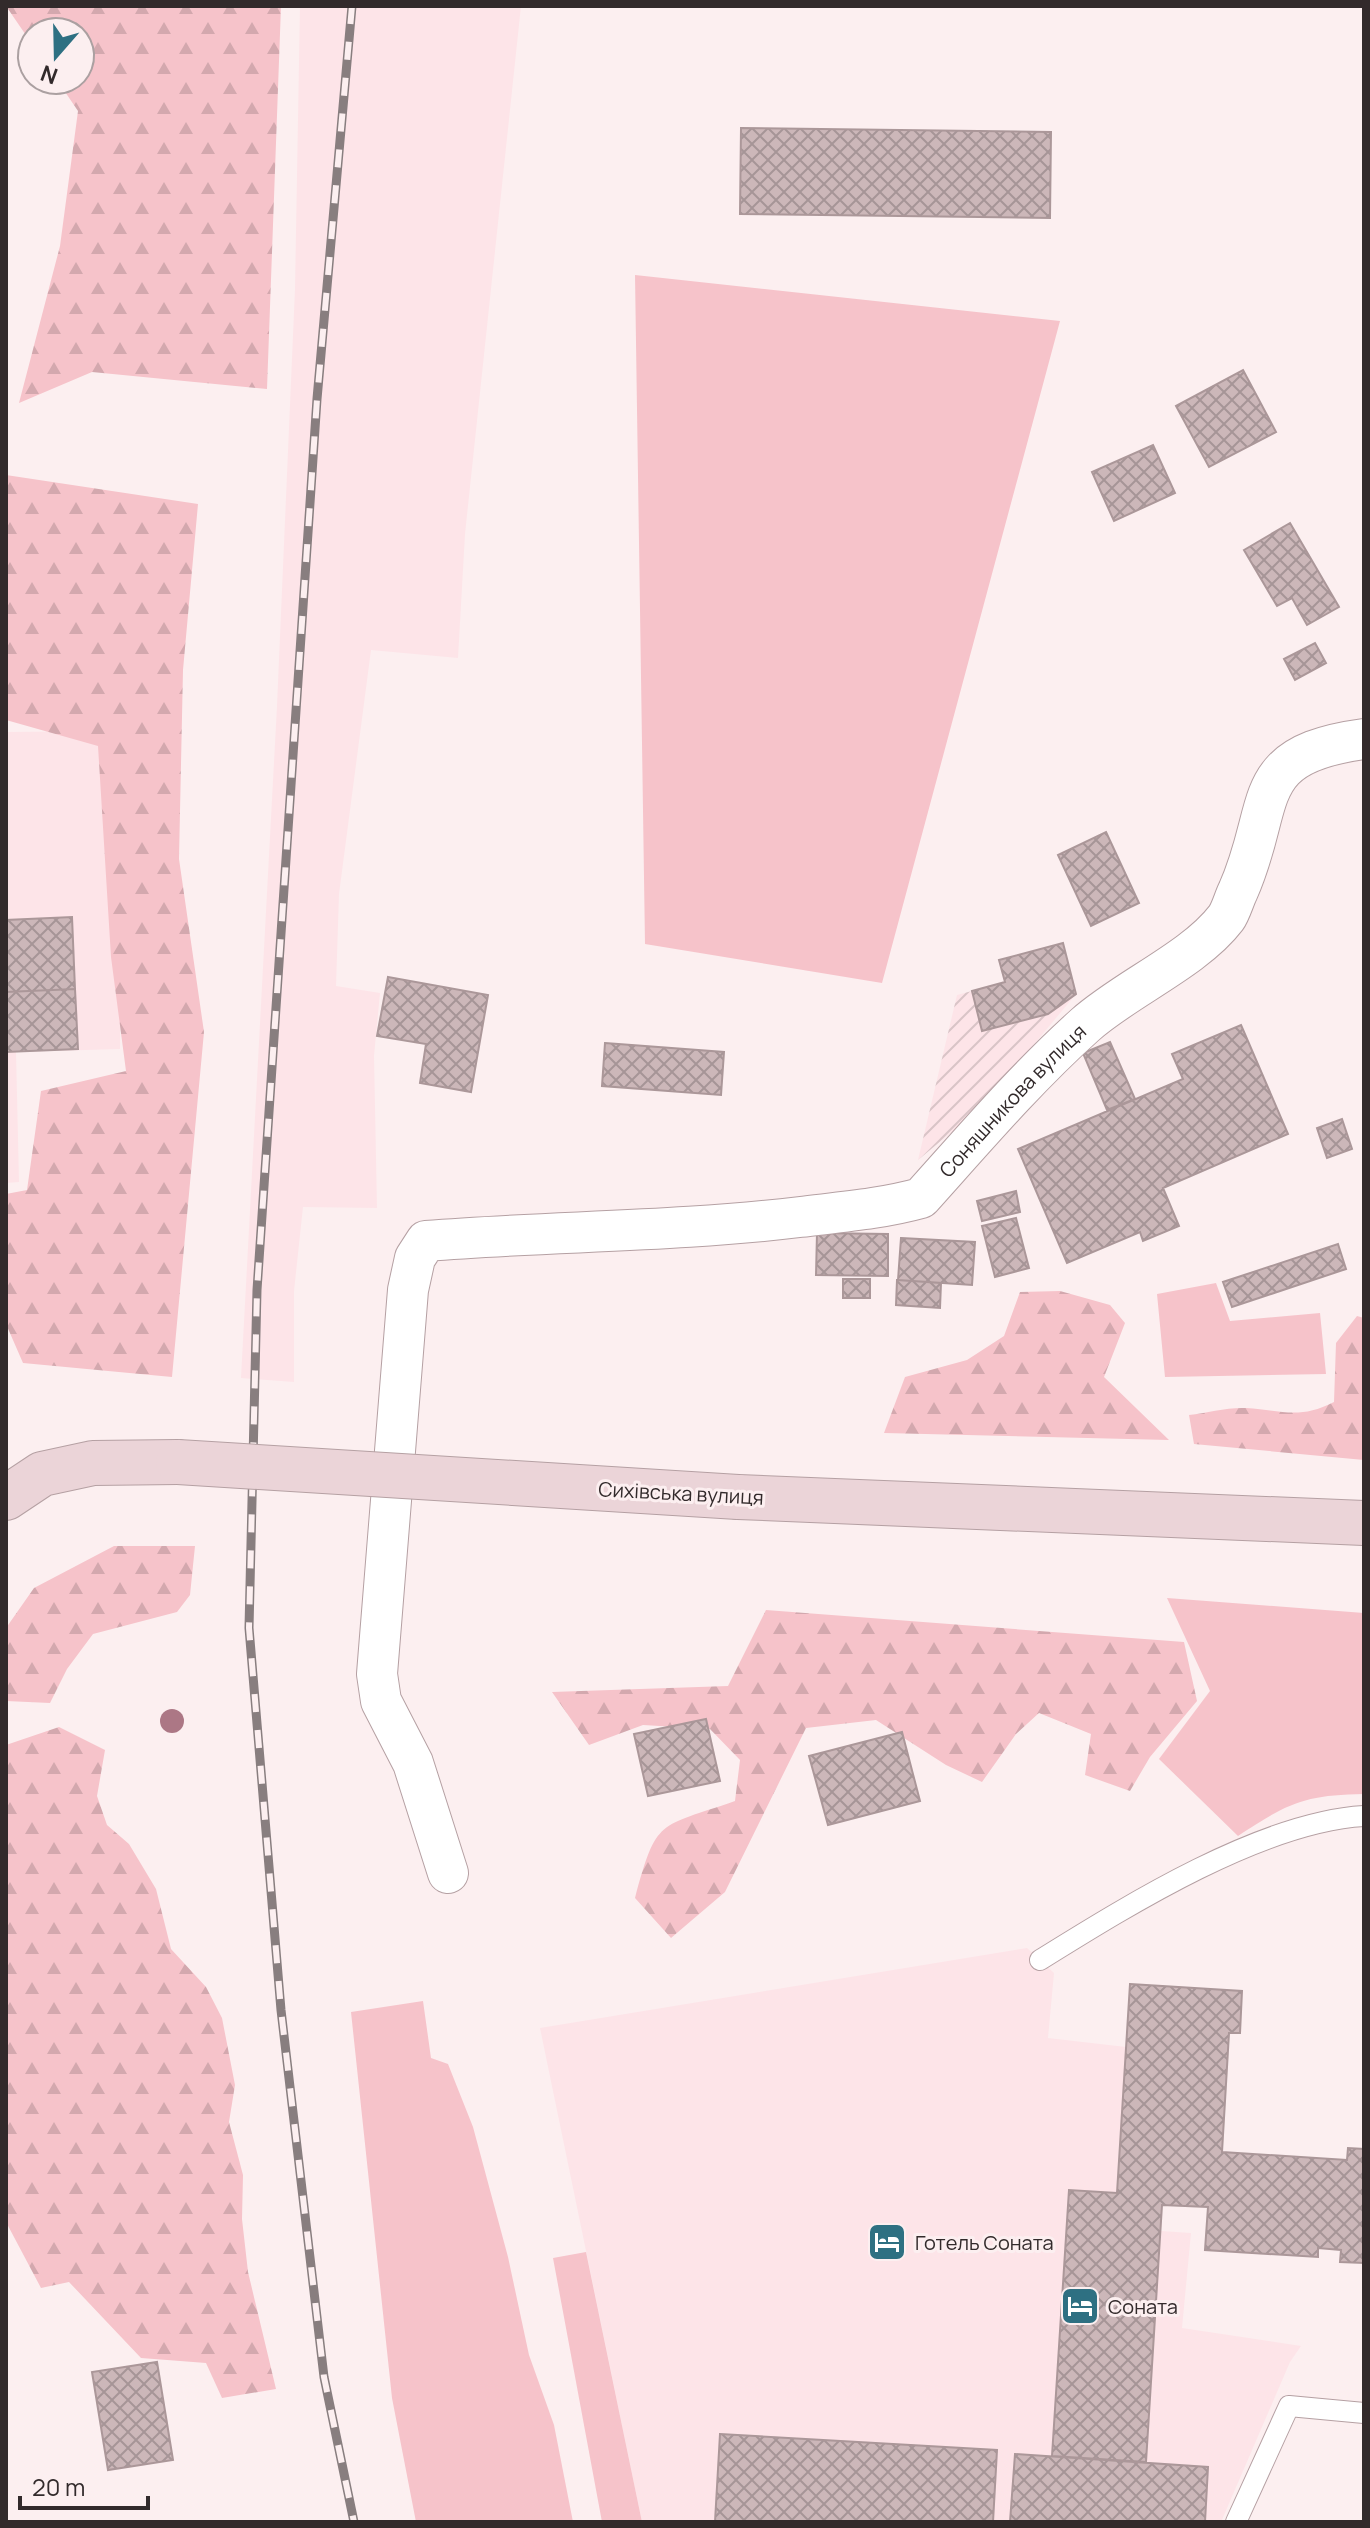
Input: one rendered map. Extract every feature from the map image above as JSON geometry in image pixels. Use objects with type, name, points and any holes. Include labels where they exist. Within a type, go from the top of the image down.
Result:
[{"type":"main road","name":"Сихівська вулиця","points":[[6,1498],[42,1474],[93,1463],[178,1462],[738,1497],[1364,1523]]},
{"type":"street","name":"Соняшникова вулиця","points":[[448,1873],[413,1763],[381,1701],[377,1674],[408,1290],[415,1258],[426,1241],[527,1233],[718,1226],[892,1206],[921,1198],[1086,1024],[1191,949],[1226,918],[1244,877],[1273,778],[1295,758],[1326,744],[1364,739]]},
{"type":"lane","points":[[1040,1960],[1136,1900],[1256,1845],[1329,1818],[1364,1816]]},
{"type":"lane","points":[[1236,2522],[1289,2406],[1364,2413]]},
{"type":"shaded area","points":[[300,6],[521,6],[465,534],[458,658],[371,650],[339,894],[336,986],[380,993],[374,1056],[377,1208],[303,1207],[294,1291],[294,1382],[241,1378],[277,706],[295,289]]},
{"type":"shaded area","points":[[123,731],[120,1049],[16,1052],[19,1182],[6,1183],[6,732]]},
{"type":"shaded area","points":[[1063,943],[1076,994],[1021,1060],[960,1125],[918,1160],[957,995],[1005,982],[999,960]]},
{"type":"shaded area","name":"Готель Соната","points":[[1027,1948],[1054,1973],[1048,2038],[1126,2047],[1117,2193],[1162,2205],[1161,2231],[1191,2233],[1182,2328],[1301,2346],[1290,2362],[1221,2522],[642,2522],[540,2028]]},
{"type":"green space","points":[[6,6],[281,6],[267,389],[92,372],[19,403],[60,246],[78,111],[68,96],[96,96],[96,16],[16,16],[16,21]]},
{"type":"green space","points":[[635,275],[1060,321],[882,983],[645,944]]},
{"type":"green space","points":[[6,475],[198,504],[183,670],[179,859],[204,1032],[172,1377],[23,1363],[6,1324],[6,1194],[27,1190],[41,1091],[126,1071],[111,957],[98,746],[6,720]]},
{"type":"green space","points":[[1216,1283],[1230,1321],[1320,1313],[1326,1374],[1165,1377],[1157,1294]]},
{"type":"green space","points":[[1060,1291],[1110,1305],[1125,1323],[1104,1377],[1169,1440],[884,1433],[905,1377],[967,1360],[1004,1336],[1020,1292]]},
{"type":"green space","points":[[1357,1316],[1364,1318],[1364,1460],[1194,1444],[1189,1415],[1239,1408],[1300,1412],[1334,1402],[1336,1343]]},
{"type":"green space","points":[[114,1546],[195,1546],[190,1595],[177,1612],[93,1634],[67,1669],[50,1703],[6,1701],[6,1628],[34,1588]]},
{"type":"green space","points":[[1167,1598],[1364,1613],[1364,1794],[1326,1796],[1297,1803],[1238,1836],[1159,1759],[1210,1691]]},
{"type":"green space","points":[[766,1610],[1184,1642],[1197,1701],[1150,1757],[1130,1791],[1085,1775],[1091,1734],[1039,1713],[1016,1734],[982,1782],[946,1765],[876,1720],[806,1728],[725,1892],[671,1938],[635,1898],[649,1852],[664,1829],[675,1822],[735,1801],[740,1760],[710,1729],[643,1725],[589,1745],[552,1692],[728,1686]]},
{"type":"green space","points":[[59,1727],[105,1750],[97,1796],[107,1825],[129,1844],[156,1889],[171,1949],[206,1987],[222,2018],[235,2085],[229,2122],[243,2175],[242,2219],[248,2272],[276,2389],[222,2398],[206,2363],[141,2358],[69,2282],[41,2288],[6,2222],[6,1745]]},
{"type":"green space","points":[[423,2001],[431,2058],[448,2064],[473,2127],[508,2257],[529,2355],[554,2425],[573,2522],[416,2522],[392,2398],[351,2012]]},
{"type":"green space","points":[[586,2252],[642,2522],[602,2522],[553,2258]]},
{"type":"building","points":[[741,128],[1051,132],[1050,218],[740,214]]},
{"type":"building","points":[[1243,370],[1276,432],[1209,467],[1176,406]]},
{"type":"building","points":[[1153,445],[1175,493],[1114,521],[1092,472]]},
{"type":"building","points":[[1290,523],[1339,607],[1307,625],[1292,598],[1277,606],[1244,550]]},
{"type":"building","points":[[1315,643],[1326,663],[1295,680],[1284,659]]},
{"type":"building","points":[[1106,832],[1139,903],[1091,926],[1058,855]]},
{"type":"building","points":[[72,917],[75,989],[6,992],[6,920]]},
{"type":"building","points":[[1063,943],[1076,994],[1048,1014],[982,1031],[972,991],[1005,982],[999,960]]},
{"type":"building","points":[[388,977],[488,995],[471,1092],[420,1083],[426,1044],[377,1036]]},
{"type":"building","points":[[75,989],[78,1049],[6,1052],[6,992]]},
{"type":"building","points":[[1241,1025],[1288,1134],[1163,1188],[1179,1226],[1143,1241],[1140,1232],[1067,1263],[1018,1149],[1183,1079],[1172,1054]]},
{"type":"building","points":[[1110,1042],[1135,1099],[1107,1110],[1083,1053]]},
{"type":"building","points":[[605,1043],[724,1052],[721,1095],[602,1086]]},
{"type":"building","points":[[1342,1119],[1352,1149],[1327,1158],[1317,1128]]},
{"type":"building","points":[[1016,1191],[1020,1212],[982,1221],[977,1201]]},
{"type":"building","points":[[1016,1218],[1029,1268],[995,1277],[982,1226]]},
{"type":"building","points":[[817,1233],[888,1234],[888,1276],[816,1275]]},
{"type":"building","points":[[901,1238],[975,1242],[972,1285],[898,1280]]},
{"type":"building","points":[[1338,1244],[1346,1269],[1232,1307],[1223,1282]]},
{"type":"building","points":[[843,1279],[870,1279],[870,1298],[843,1298]]},
{"type":"building","points":[[897,1280],[941,1283],[940,1308],[896,1305]]},
{"type":"building","points":[[706,1719],[720,1781],[648,1796],[634,1734]]},
{"type":"building","points":[[902,1732],[920,1801],[828,1825],[809,1756]]},
{"type":"building","points":[[1130,1984],[1242,1991],[1240,2033],[1229,2033],[1222,2152],[1347,2160],[1348,2148],[1364,2149],[1364,2263],[1340,2262],[1341,2250],[1318,2248],[1318,2257],[1205,2250],[1208,2207],[1162,2205],[1146,2462],[1052,2456],[1069,2190],[1117,2193]]},
{"type":"building","points":[[157,2362],[173,2460],[108,2470],[92,2372]]},
{"type":"building","points":[[720,2434],[997,2450],[993,2522],[715,2522]]},
{"type":"building","points":[[1015,2454],[1208,2467],[1205,2522],[1010,2522]]},
{"type":"railway","points":[[352,6],[317,399],[257,1290],[249,1628],[281,2010],[324,2377],[354,2522]]},
{"type":"place","name":"Готель Соната","points":[[887,2242]]},
{"type":"place","name":"Соната","points":[[1080,2306]]}]
